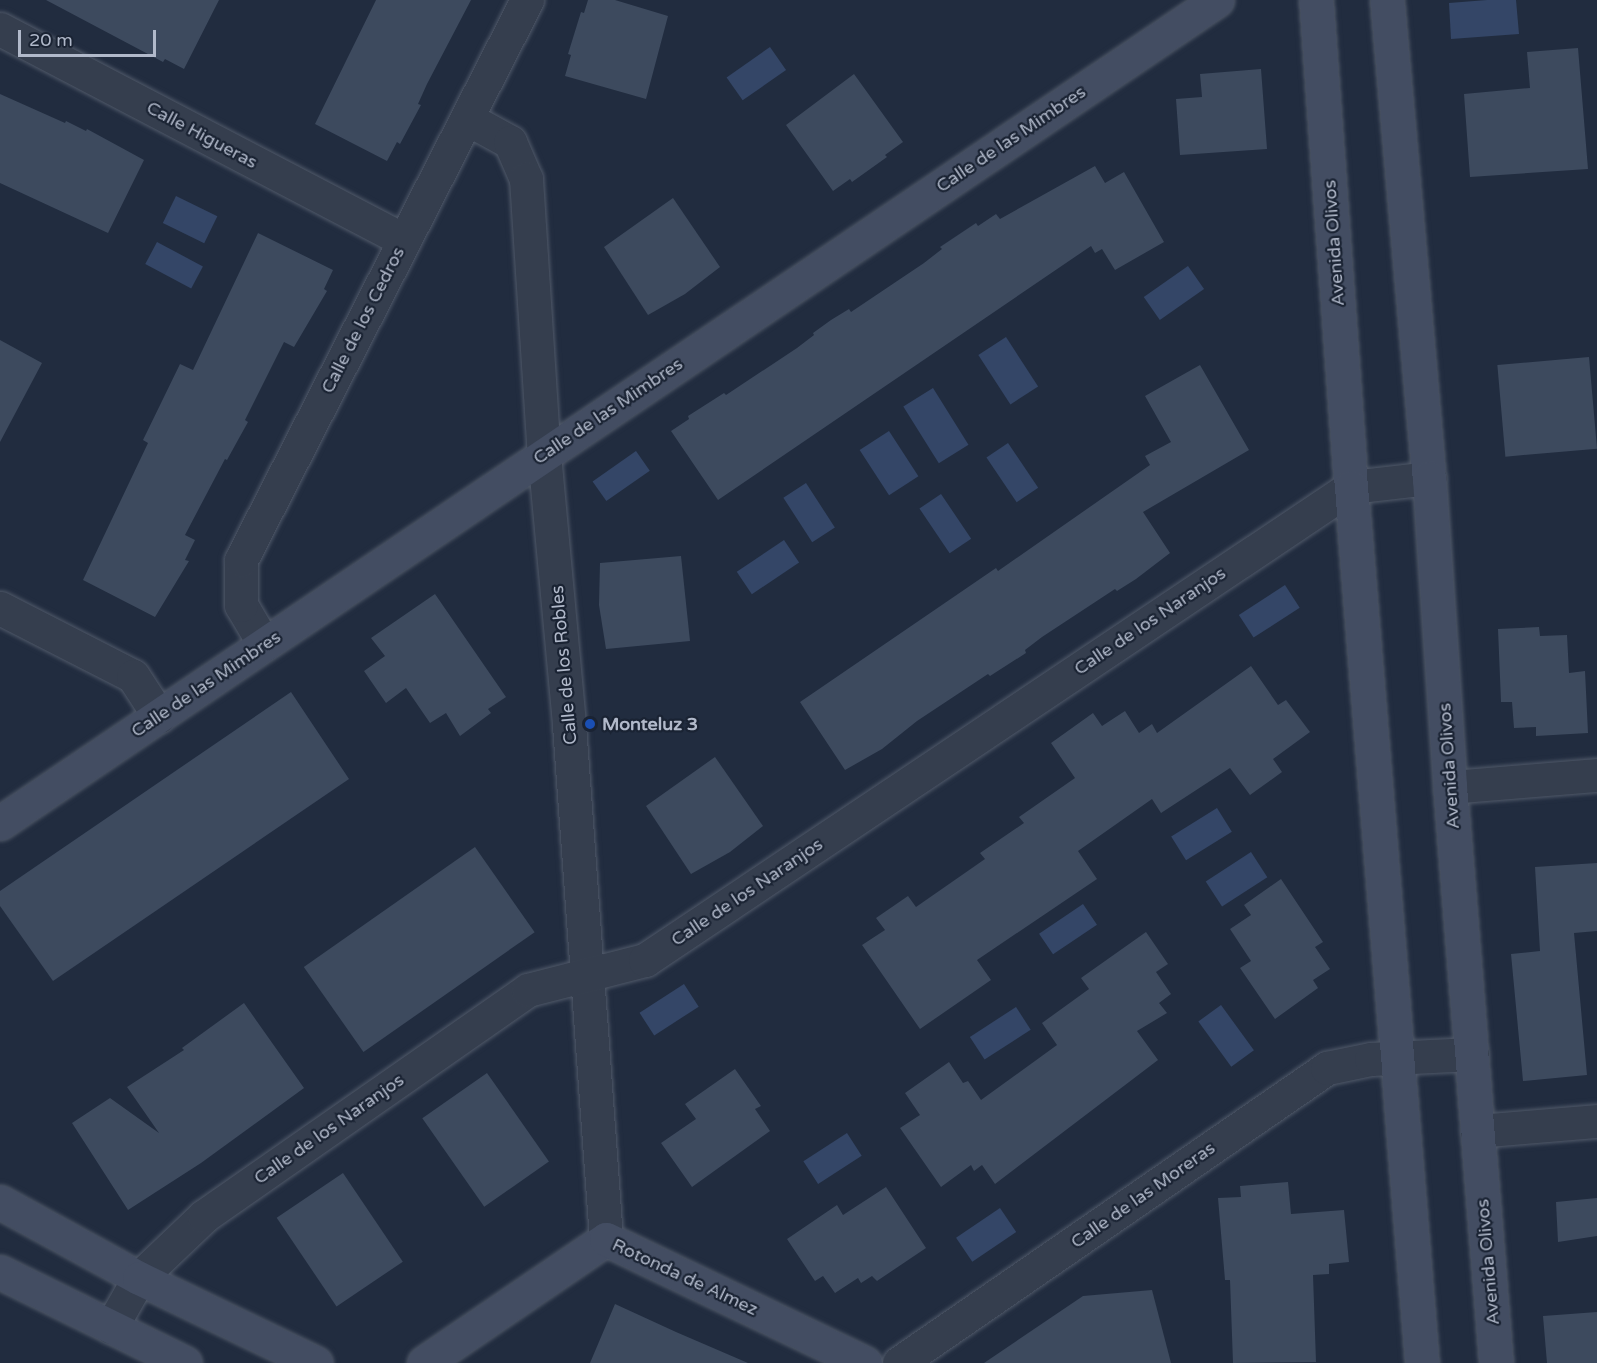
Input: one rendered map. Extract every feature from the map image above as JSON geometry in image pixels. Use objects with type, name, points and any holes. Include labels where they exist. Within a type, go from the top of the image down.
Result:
[{"type":"street","name":"Calle de los Cedros","points":[[264,644],[241,605],[241,560],[527,0]]},
{"type":"street","name":"Calle de las Mimbres","points":[[0,823],[1217,0]]},
{"type":"street","name":"Avenida Olivos","points":[[1316,0],[1351,487],[1422,1363]]},
{"type":"street","name":"Avenida Olivos","points":[[1387,0],[1429,478],[1450,786],[1496,1363]]},
{"type":"street","name":"Calle Higueras","points":[[0,29],[404,240]]},
{"type":"street","name":"Calle de los Robles","points":[[468,119],[510,142],[526,179],[544,454],[589,976],[606,1239]]},
{"type":"street","points":[[1351,487],[1429,478]]},
{"type":"street","name":"Calle de los Naranjos","points":[[111,1327],[139,1278],[204,1216],[528,990],[645,960],[1351,487]]},
{"type":"street","points":[[0,608],[133,676],[159,716]]},
{"type":"street","points":[[1450,786],[1597,775]]},
{"type":"street","points":[[1399,1057],[1472,1054]]},
{"type":"street","name":"Calle de las Moreras","points":[[899,1363],[1327,1068],[1399,1057]]},
{"type":"street","points":[[1477,1131],[1597,1121]]},
{"type":"street","points":[[0,1202],[139,1278],[316,1363]]},
{"type":"street","name":"Rotonda de Almez","points":[[424,1363],[606,1239],[865,1363]]},
{"type":"street","points":[[0,1272],[184,1363]]},
{"type":"water","points":[[1516,0],[1519,34],[1451,39],[1449,3]]},
{"type":"water","points":[[770,47],[786,70],[743,100],[727,77]]},
{"type":"water","points":[[176,196],[217,216],[204,243],[163,223]]},
{"type":"water","points":[[157,242],[203,266],[191,288],[145,264]]},
{"type":"water","points":[[1188,266],[1204,289],[1160,320],[1144,297]]},
{"type":"water","points":[[1006,337],[1038,386],[1010,404],[978,355]]},
{"type":"water","points":[[933,388],[969,445],[939,463],[903,407]]},
{"type":"water","points":[[889,431],[918,476],[889,495],[860,450]]},
{"type":"water","points":[[1008,443],[1038,488],[1017,502],[986,458]]},
{"type":"water","points":[[636,451],[650,471],[606,501],[593,481]]},
{"type":"water","points":[[806,483],[835,527],[812,542],[783,498]]},
{"type":"water","points":[[941,494],[971,539],[950,553],[919,509]]},
{"type":"water","points":[[784,540],[799,562],[752,594],[737,572]]},
{"type":"water","points":[[1285,585],[1300,608],[1254,638],[1239,615]]},
{"type":"water","points":[[1217,808],[1232,832],[1186,860],[1171,837]]},
{"type":"water","points":[[1251,852],[1267,877],[1222,907],[1206,881]]},
{"type":"water","points":[[1083,904],[1097,925],[1053,954],[1039,934]]},
{"type":"water","points":[[684,984],[699,1007],[654,1036],[640,1013]]},
{"type":"water","points":[[1221,1005],[1254,1050],[1231,1067],[1198,1021]]},
{"type":"water","points":[[1016,1007],[1031,1030],[985,1060],[970,1037]]},
{"type":"water","points":[[847,1133],[862,1156],[818,1184],[803,1161]]},
{"type":"water","points":[[1000,1208],[1016,1232],[972,1262],[956,1238]]},
{"type":"building","points":[[46,0],[219,0],[184,69],[165,59],[163,62]]},
{"type":"building","points":[[376,0],[471,0],[427,84],[418,104],[421,105],[400,144],[397,142],[387,161],[315,124]]},
{"type":"building","points":[[588,0],[615,0],[668,16],[646,99],[565,76],[571,55],[568,54],[581,12],[584,13]]},
{"type":"building","points":[[1578,48],[1588,169],[1470,177],[1464,94],[1530,88],[1527,52]]},
{"type":"building","points":[[1261,69],[1267,149],[1180,155],[1176,99],[1202,97],[1200,74]]},
{"type":"building","points":[[854,74],[903,142],[885,155],[887,157],[852,182],[850,179],[833,191],[786,125]]},
{"type":"building","points":[[0,94],[65,123],[66,121],[86,131],[87,129],[144,160],[108,233],[0,183]]},
{"type":"building","points":[[1095,166],[1105,183],[1124,172],[1164,242],[1115,270],[1102,249],[1095,253],[1091,246],[718,500],[671,431],[689,419],[688,416],[724,393],[726,395],[797,348],[831,320],[849,309],[851,312],[924,263],[942,249],[940,247],[976,223],[978,226],[996,214],[1000,219]]},
{"type":"building","points":[[673,198],[720,267],[685,294],[648,315],[604,247]]},
{"type":"building","points":[[258,233],[333,270],[324,289],[327,291],[294,347],[284,342],[245,420],[248,422],[227,460],[225,459],[185,535],[195,540],[185,560],[189,561],[155,617],[83,580],[148,443],[143,440],[180,364],[193,370]]},
{"type":"building","points":[[0,340],[42,363],[0,442]]},
{"type":"building","points":[[1589,357],[1597,449],[1505,457],[1497,365]]},
{"type":"building","points":[[1200,365],[1249,450],[1143,512],[1170,553],[1136,579],[1117,591],[1115,589],[1042,637],[1025,650],[1026,653],[990,676],[988,674],[917,721],[882,749],[845,770],[800,702],[996,568],[998,571],[1150,465],[1145,456],[1171,442],[1145,396]]},
{"type":"building","points":[[681,556],[690,641],[606,649],[599,605],[600,563]]},
{"type":"building","points":[[435,594],[506,697],[488,709],[491,713],[460,736],[446,713],[430,723],[406,688],[386,703],[364,671],[385,656],[371,638]]},
{"type":"building","points":[[1539,627],[1540,636],[1567,635],[1569,673],[1585,671],[1588,733],[1536,736],[1536,727],[1514,728],[1512,702],[1501,702],[1498,629]]},
{"type":"building","points":[[1251,666],[1278,705],[1286,700],[1310,732],[1273,759],[1282,772],[1250,795],[1230,768],[1161,813],[1152,799],[1078,851],[1097,879],[977,960],[991,980],[920,1029],[862,945],[885,930],[876,918],[908,896],[916,907],[985,859],[980,853],[1024,823],[1019,817],[1075,778],[1051,743],[1093,713],[1102,726],[1125,711],[1139,733],[1152,724],[1157,733]]},
{"type":"building","points":[[291,692],[349,779],[53,981],[0,906],[0,891]]},
{"type":"building","points":[[715,757],[763,826],[730,852],[691,874],[646,806]]},
{"type":"building","points":[[475,847],[535,932],[363,1052],[304,967]]},
{"type":"building","points":[[1597,863],[1597,931],[1574,933],[1587,1075],[1523,1081],[1511,954],[1540,951],[1535,867]]},
{"type":"building","points":[[1281,879],[1323,942],[1315,947],[1330,969],[1313,980],[1318,988],[1275,1019],[1240,968],[1251,961],[1230,929],[1251,915],[1244,905]]},
{"type":"building","points":[[1146,932],[1168,964],[1156,972],[1171,994],[1159,1003],[1167,1013],[1137,1031],[1158,1060],[995,1184],[982,1165],[974,1171],[971,1165],[941,1187],[900,1128],[920,1115],[905,1093],[949,1062],[963,1083],[968,1081],[981,1100],[1057,1045],[1042,1023],[1089,989],[1081,978]]},
{"type":"building","points":[[244,1003],[304,1088],[201,1163],[128,1210],[72,1123],[110,1098],[159,1133],[127,1087],[184,1050],[182,1048]]},
{"type":"building","points":[[735,1069],[761,1106],[755,1109],[770,1131],[692,1187],[661,1143],[696,1119],[685,1104]]},
{"type":"building","points":[[487,1073],[549,1161],[484,1207],[422,1118]]},
{"type":"building","points":[[343,1173],[403,1262],[337,1306],[277,1218]]},
{"type":"building","points":[[1288,1182],[1291,1214],[1344,1210],[1349,1262],[1329,1264],[1329,1274],[1313,1275],[1316,1362],[1233,1363],[1230,1280],[1225,1280],[1218,1198],[1241,1197],[1240,1186]]},
{"type":"building","points":[[886,1187],[926,1248],[877,1281],[872,1276],[861,1283],[858,1278],[835,1293],[823,1276],[815,1281],[787,1239],[837,1205],[843,1215]]},
{"type":"building","points":[[1597,1198],[1597,1236],[1558,1242],[1556,1202]]},
{"type":"building","points":[[1152,1290],[1171,1363],[984,1363],[1083,1296]]},
{"type":"building","points":[[615,1304],[676,1332],[748,1363],[590,1363]]},
{"type":"building","points":[[1597,1312],[1597,1363],[1547,1363],[1543,1316]]},
{"type":"place","name":"Monteluz 3","points":[[590,724]]}]
